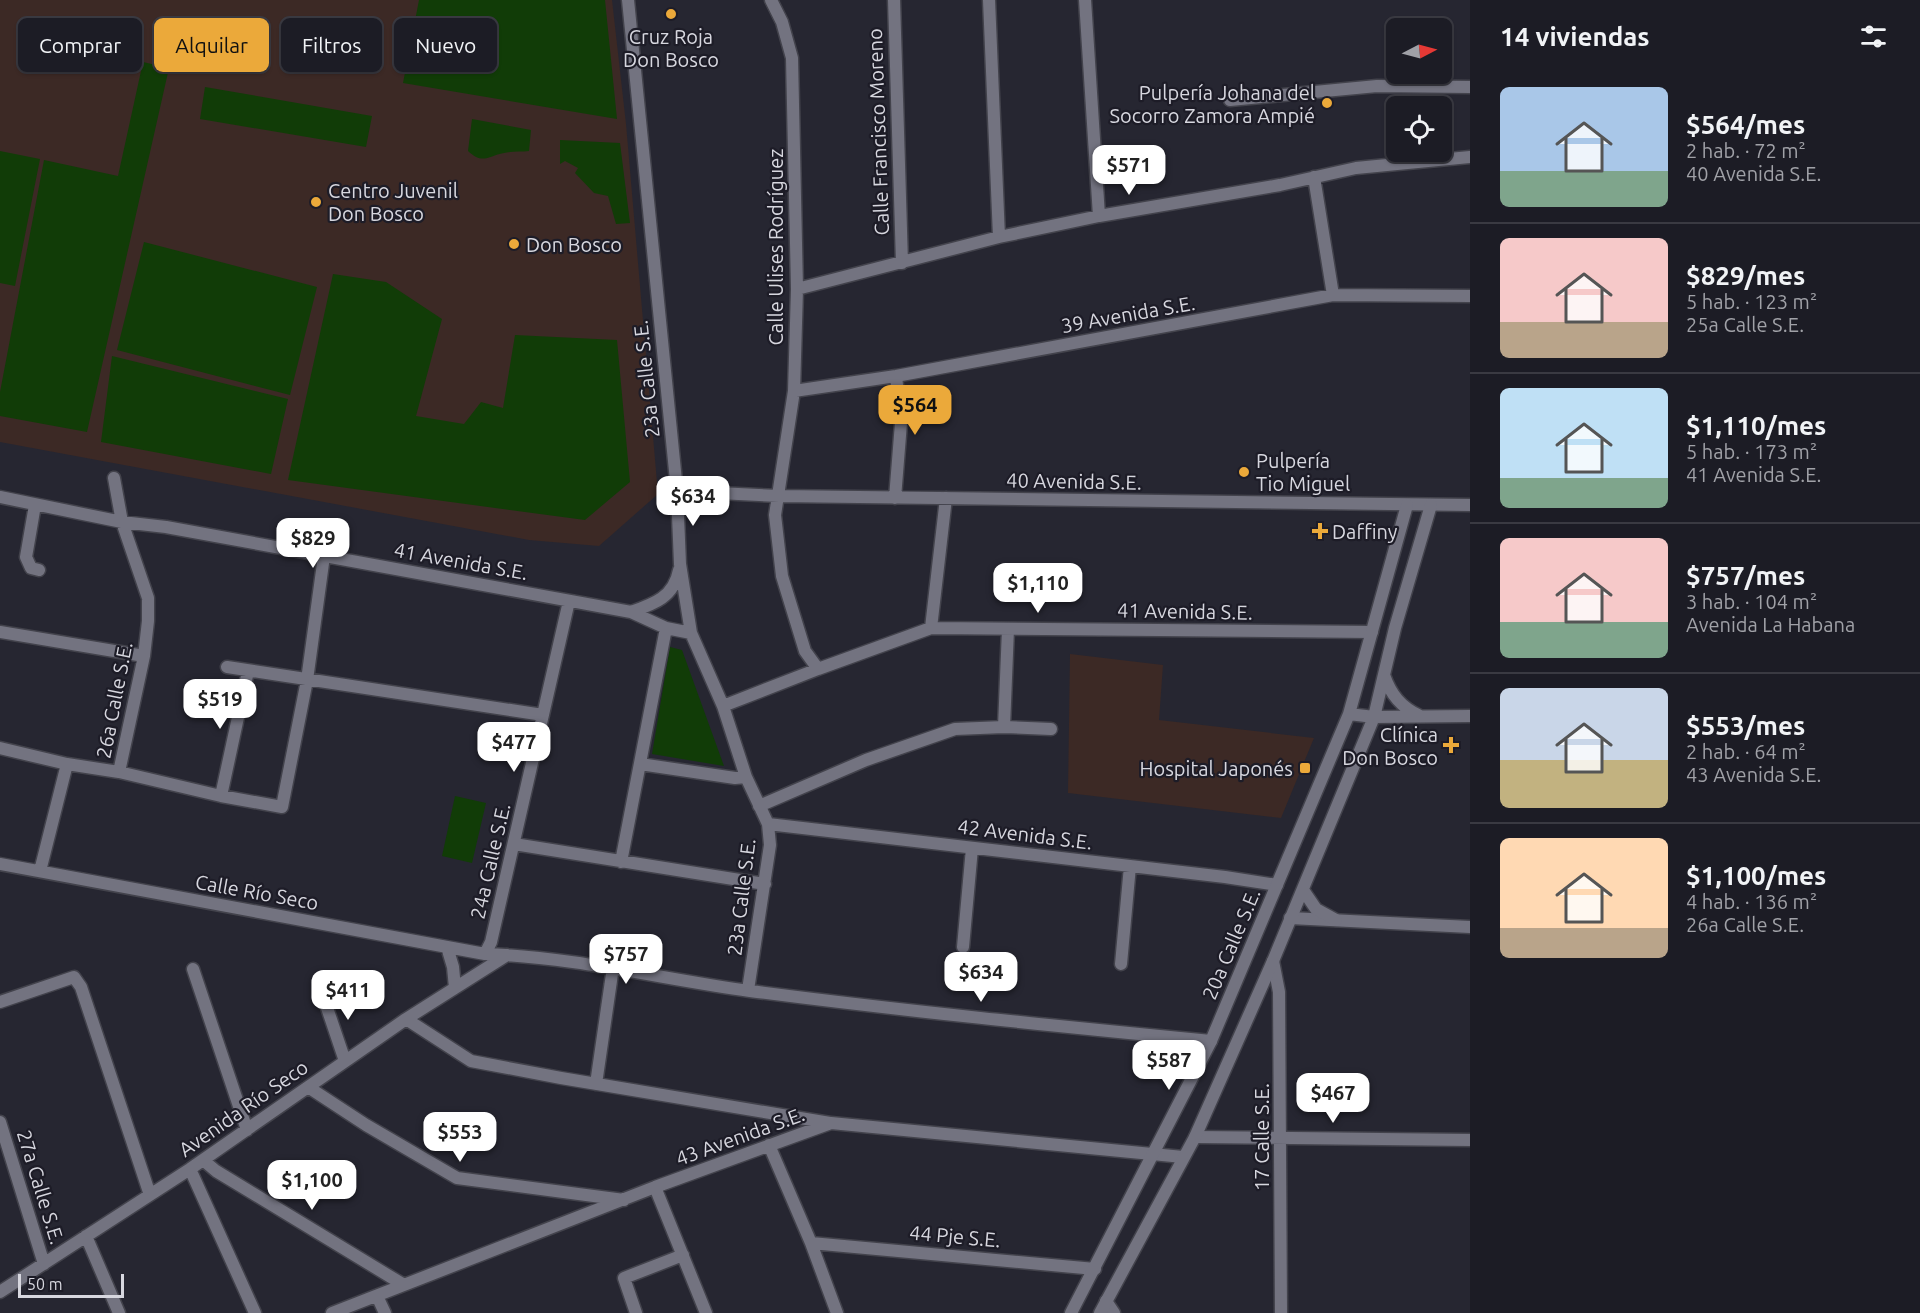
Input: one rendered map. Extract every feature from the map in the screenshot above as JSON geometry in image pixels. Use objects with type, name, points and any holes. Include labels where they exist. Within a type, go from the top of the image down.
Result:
[{"type":"street","name":"23a Calle S.E.","points":[[628,0],[677,491],[680,564],[691,633],[723,706],[746,777],[768,824],[770,845],[748,990]]},
{"type":"street","name":"Calle Ulises Rodríguez","points":[[771,0],[782,22],[792,58],[797,289],[794,391],[775,515],[782,576],[805,651],[818,669]]},
{"type":"street","name":"Calle Francisco Moreno","points":[[894,0],[902,263]]},
{"type":"street","points":[[989,0],[999,237]]},
{"type":"street","points":[[1084,0],[1099,216]]},
{"type":"street","points":[[1230,100],[1377,86],[1470,87]]},
{"type":"street","points":[[797,289],[999,237],[1099,216],[1356,168],[1470,157]]},
{"type":"street","points":[[1314,177],[1333,295]]},
{"type":"street","name":"39 Avenida S.E.","points":[[794,391],[896,376],[1333,295],[1470,296]]},
{"type":"street","points":[[895,498],[901,423],[896,376]]},
{"type":"street","name":"26a Calle S.E.","points":[[40,871],[67,764],[119,772],[144,656],[148,598],[122,522],[114,478]]},
{"type":"street","name":"40 Avenida S.E.","points":[[677,491],[779,496],[1470,505]]},
{"type":"street","name":"41 Avenida S.E.","points":[[0,497],[122,522],[166,527],[632,612],[666,628],[691,633]]},
{"type":"street","points":[[931,628],[946,498]]},
{"type":"street","points":[[35,504],[26,557],[31,568],[39,570]]},
{"type":"street","name":"20a Calle S.E.","points":[[1071,1313],[1155,1154],[1211,1041],[1349,714],[1407,505]]},
{"type":"street","points":[[1100,1313],[1195,1137],[1273,961],[1374,717],[1431,505]]},
{"type":"street","points":[[119,772],[221,796],[282,807],[307,680],[324,556]]},
{"type":"street","points":[[632,612],[656,604],[669,594],[677,580],[680,564]]},
{"type":"street","name":"24a Calle S.E.","points":[[485,954],[491,942],[569,601]]},
{"type":"street","points":[[621,862],[666,628]]},
{"type":"street","name":"41 Avenida S.E.","points":[[723,706],[931,628],[1372,632]]},
{"type":"street","points":[[1004,727],[1008,629]]},
{"type":"street","points":[[0,632],[144,656]]},
{"type":"street","points":[[227,667],[543,715]]},
{"type":"street","points":[[221,796],[248,671]]},
{"type":"street","points":[[1384,675],[1397,701],[1422,717]]},
{"type":"street","points":[[1349,714],[1374,717],[1470,716]]},
{"type":"street","points":[[759,806],[866,760],[955,729],[1004,727],[1051,729]]},
{"type":"street","points":[[0,748],[67,764]]},
{"type":"street","points":[[640,764],[735,778],[746,777]]},
{"type":"street","name":"42 Avenida S.E.","points":[[768,824],[1277,885]]},
{"type":"street","points":[[514,844],[765,884]]},
{"type":"street","points":[[963,947],[972,848]]},
{"type":"street","name":"Calle Río Seco","points":[[0,864],[485,954],[613,968],[748,990],[917,1011],[1211,1041]]},
{"type":"street","points":[[1121,964],[1130,866]]},
{"type":"street","points":[[1303,890],[1316,909],[1336,920]]},
{"type":"street","points":[[1290,918],[1470,927]]},
{"type":"street","points":[[447,947],[453,967],[455,988]]},
{"type":"street","name":"Avenida Río Seco","points":[[0,1292],[190,1169],[406,1019],[507,955]]},
{"type":"street","name":"17 Calle S.E.","points":[[1273,961],[1279,992],[1281,1313]]},
{"type":"street","points":[[596,1084],[613,968]]},
{"type":"street","points":[[193,969],[247,1130]]},
{"type":"street","points":[[0,1002],[74,977],[81,987],[150,1195]]},
{"type":"street","points":[[321,990],[345,1061]]},
{"type":"street","points":[[406,1019],[471,1061],[831,1123]]},
{"type":"street","points":[[308,1087],[366,1125],[457,1178],[625,1200]]},
{"type":"street","name":"27a Calle S.E.","points":[[0,1122],[44,1264]]},
{"type":"street","name":"43 Avenida S.E.","points":[[332,1313],[655,1187],[831,1123],[1183,1157]]},
{"type":"street","points":[[1195,1137],[1470,1140]]},
{"type":"street","points":[[769,1145],[811,1243],[837,1313]]},
{"type":"street","points":[[203,1160],[216,1171],[404,1285]]},
{"type":"street","points":[[190,1169],[255,1313]]},
{"type":"street","points":[[655,1187],[706,1313]]},
{"type":"street","points":[[86,1236],[119,1313]]},
{"type":"street","name":"44 Pje S.E.","points":[[811,1243],[1095,1269]]},
{"type":"street","points":[[636,1313],[624,1278],[682,1255]]},
{"type":"street","points":[[377,1296],[385,1313]]},
{"type":"street","points":[[1106,1300],[1114,1313]]},
{"type":"shaded area","name":"Centro Juvenil Don Bosco","points":[[0,0],[612,0],[626,124],[658,494],[599,546],[529,540],[0,442]]},
{"type":"shaded area","points":[[1070,654],[1163,665],[1159,720],[1314,738],[1281,818],[1068,793]]},
{"type":"green space","points":[[419,0],[605,0],[617,119],[403,83],[405,72],[497,72],[497,18],[416,18]]},
{"type":"green space","points":[[143,62],[154,65],[154,72],[168,72],[87,432],[0,416],[0,392],[44,160],[118,176]]},
{"type":"green space","points":[[205,87],[372,116],[366,147],[200,119]]},
{"type":"green space","points":[[472,119],[531,130],[529,151],[507,152],[478,158],[468,151]]},
{"type":"green space","points":[[560,140],[620,143],[630,223],[616,224],[608,196],[594,193],[575,173],[578,168],[565,161],[560,164]]},
{"type":"green space","points":[[0,151],[40,159],[15,286],[0,283]]},
{"type":"green space","points":[[144,242],[317,287],[290,395],[117,350]]},
{"type":"green space","points":[[333,274],[386,282],[442,319],[416,416],[464,424],[481,402],[503,408],[515,335],[617,340],[630,482],[585,520],[288,480]]},
{"type":"green space","points":[[112,356],[288,399],[271,474],[101,442]]},
{"type":"green space","points":[[670,647],[682,650],[724,766],[652,754]]},
{"type":"green space","points":[[455,796],[486,803],[472,863],[442,856]]},
{"type":"place","name":"Cruz Roja Don Bosco","points":[[671,14]]},
{"type":"place","name":"Pulpería Johana del Socorro Zamora Ampié","points":[[1327,103]]},
{"type":"place","name":"Centro Juvenil Don Bosco","points":[[316,202]]},
{"type":"place","name":"Don Bosco","points":[[514,244]]},
{"type":"place","name":"Pulpería Tio Miguel","points":[[1244,472]]},
{"type":"place","name":"Daffiny","points":[[1320,531]]},
{"type":"place","name":"Clínica Don Bosco","points":[[1451,745]]},
{"type":"place","name":"Hospital Japonés","points":[[1305,768]]}]
